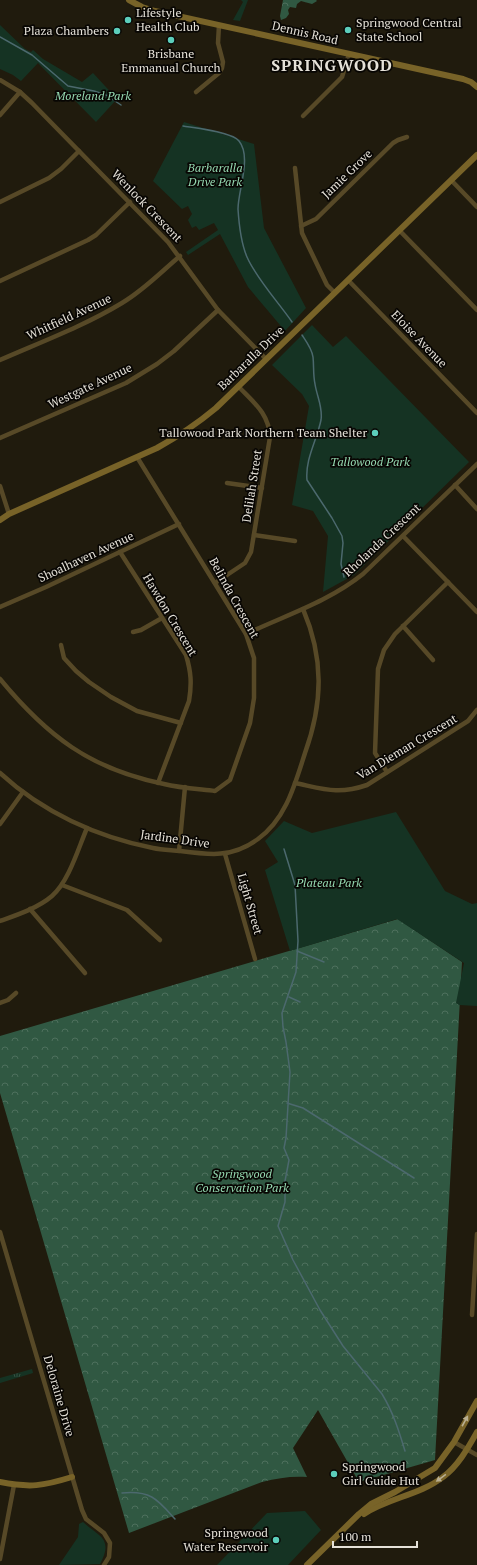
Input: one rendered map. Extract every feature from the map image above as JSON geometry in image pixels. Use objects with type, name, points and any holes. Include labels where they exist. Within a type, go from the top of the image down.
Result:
[{"type":"street","name":"Dennis Road","points":[[129,0],[142,7],[155,11],[463,79],[477,86]]},
{"type":"street","points":[[196,92],[219,73],[222,68],[223,62],[218,43],[219,25]]},
{"type":"street","points":[[303,116],[342,77],[349,54]]},
{"type":"street","name":"Wenlock Crescent","points":[[0,80],[20,92],[130,202],[180,256],[218,310],[266,359]]},
{"type":"street","points":[[0,115],[20,92]]},
{"type":"street","name":"Jamie Grove","points":[[301,226],[316,219],[393,144],[406,137]]},
{"type":"street","points":[[0,202],[49,178],[62,169],[79,151]]},
{"type":"street","name":"Barbaralla Drive","points":[[0,520],[9,514],[137,457],[174,438],[201,420],[477,155]]},
{"type":"street","points":[[295,168],[302,233],[328,285],[334,292]]},
{"type":"street","points":[[451,180],[477,207]]},
{"type":"street","points":[[0,281],[88,240],[96,235],[130,202]]},
{"type":"street","points":[[399,230],[477,310]]},
{"type":"street","name":"Whitfield Avenue","points":[[0,360],[100,315],[123,303],[152,281],[180,256]]},
{"type":"street","name":"Eloise Avenue","points":[[348,280],[477,413]]},
{"type":"street","name":"Westgate Avenue","points":[[0,438],[126,383],[157,364],[174,351],[218,310]]},
{"type":"street","name":"Delilah Street","points":[[216,583],[245,563],[251,552],[270,437],[270,429],[266,417],[238,386]]},
{"type":"street","name":"Belinda Crescent","points":[[0,679],[20,704],[41,724],[65,744],[92,760],[120,772],[158,783],[185,787],[215,791],[230,780],[250,723],[254,698],[254,658],[246,634],[137,457]]},
{"type":"street","name":"Rholanda Crescent","points":[[246,634],[334,594],[353,582],[477,464]]},
{"type":"street","points":[[227,483],[262,488]]},
{"type":"street","points":[[455,485],[477,509]]},
{"type":"street","points":[[0,486],[9,514]]},
{"type":"street","name":"Shoalhaven Avenue","points":[[0,607],[46,587],[179,524]]},
{"type":"street","points":[[254,535],[295,541]]},
{"type":"street","points":[[403,536],[477,612]]},
{"type":"street","name":"Hawdon Crescent","points":[[120,552],[186,655],[191,671],[189,701],[158,783]]},
{"type":"street","points":[[387,772],[375,753],[378,669],[384,650],[394,634],[448,582]]},
{"type":"street","name":"Jardine Drive","points":[[0,774],[23,792],[48,808],[87,828],[108,836],[155,849],[208,855],[225,854],[243,848],[266,833],[280,815],[295,783],[313,731],[319,694],[319,676],[313,637],[303,609]]},
{"type":"street","points":[[133,632],[141,630],[162,618]]},
{"type":"street","points":[[402,626],[433,660]]},
{"type":"street","points":[[61,645],[64,658],[76,671],[111,697],[137,711],[180,723]]},
{"type":"street","name":"Van Dieman Crescent","points":[[295,783],[336,791],[351,790],[367,785],[468,721],[477,710]]},
{"type":"street","points":[[179,851],[185,787]]},
{"type":"street","points":[[0,824],[23,792]]},
{"type":"street","points":[[0,921],[30,909],[52,896],[62,885],[87,828]]},
{"type":"street","name":"Light Street","points":[[225,854],[256,959]]},
{"type":"street","points":[[62,885],[127,910],[160,940]]},
{"type":"street","points":[[30,909],[85,973]]},
{"type":"street","points":[[0,1003],[8,1000],[16,993]]},
{"type":"street","name":"Deloraine Drive","points":[[0,1232],[72,1477],[86,1519],[104,1533],[110,1543],[109,1557],[104,1565]]},
{"type":"street","points":[[472,1315],[477,1234]]},
{"type":"street","points":[[307,1565],[371,1504],[435,1468],[454,1442],[477,1400]]},
{"type":"street","points":[[342,1531],[373,1508],[442,1478],[467,1450],[477,1432]]},
{"type":"street","points":[[454,1442],[477,1455]]},
{"type":"street","points":[[0,1482],[14,1485],[39,1486],[72,1477]]},
{"type":"street","points":[[0,1559],[14,1485]]},
{"type":"green space","points":[[241,0],[248,0],[240,21],[233,20],[243,2]]},
{"type":"green space","points":[[283,0],[317,1],[312,4],[301,1],[297,4],[296,8],[290,7],[288,10],[289,14],[286,18],[281,20],[280,16]]},
{"type":"green space","name":"Moreland Park","points":[[0,25],[25,49],[31,52],[33,50],[43,59],[82,82],[93,73],[117,99],[96,122],[38,63],[21,81],[13,75],[0,69]]},
{"type":"green space","name":"Barbaralla Drive Park","points":[[184,122],[254,144],[264,228],[306,308],[285,331],[248,287],[220,234],[188,255],[186,252],[218,230],[214,223],[199,230],[196,226],[192,228],[188,220],[192,214],[188,206],[182,209],[153,181]]},
{"type":"green space","name":"Tallowood Park","points":[[312,325],[333,347],[346,336],[469,462],[354,575],[323,592],[328,536],[313,511],[292,505],[309,406],[302,394],[272,365]]},
{"type":"green space","name":"Plateau Park","points":[[396,812],[445,891],[472,904],[477,903],[477,1006],[459,1005],[456,1003],[464,963],[397,919],[290,951],[265,870],[278,862],[265,841],[284,821],[312,833]]},
{"type":"green space","name":"Springwood Conservation Park","points":[[398,919],[462,962],[435,1460],[359,1482],[318,1410],[293,1448],[307,1477],[274,1479],[262,1482],[129,1533],[0,1093],[0,1036]]},
{"type":"green space","points":[[32,1369],[33,1373],[0,1383],[0,1378]]},
{"type":"green space","name":"Springwood Water Reservoir","points":[[305,1511],[321,1530],[288,1565],[217,1565],[267,1513]]},
{"type":"green space","points":[[83,1522],[99,1535],[105,1543],[106,1549],[100,1564],[59,1565],[78,1537],[79,1524]]},
{"type":"waterway","points":[[0,37],[32,55],[68,86],[106,95],[121,105]]},
{"type":"waterway","points":[[183,126],[229,135],[239,141],[243,148],[244,165],[238,209],[243,246],[256,273],[292,322]]},
{"type":"waterway","points":[[302,335],[309,345],[312,354],[314,381],[321,406],[321,420],[308,465],[307,480],[342,536],[343,543],[341,564],[344,577]]},
{"type":"waterway","points":[[284,849],[295,885],[298,941],[296,972],[282,1013],[290,1072],[286,1138],[284,1148],[289,1160],[285,1181],[285,1202],[278,1226],[293,1260],[320,1310],[343,1346],[386,1401],[405,1451]]},
{"type":"waterway","points":[[297,951],[324,962]]},
{"type":"waterway","points":[[289,997],[300,1002]]},
{"type":"waterway","points":[[287,1103],[303,1108],[414,1178]]},
{"type":"waterway","points":[[122,1493],[132,1492],[147,1495],[164,1506],[175,1519]]},
{"type":"place","name":"Lifestyle Health Club","points":[[128,20]]},
{"type":"place","name":"Springwood Central State School","points":[[348,30]]},
{"type":"place","name":"Plaza Chambers","points":[[117,31]]},
{"type":"place","name":"Brisbane Emmanual Church","points":[[171,40]]},
{"type":"place","name":"Tallowood Park Northern Team Shelter","points":[[375,433]]},
{"type":"place","name":"Springwood Girl Guide Hut","points":[[334,1474]]},
{"type":"place","name":"Springwood Water Reservoir","points":[[276,1540]]},
{"type":"district","name":"SPRINGWOOD","points":[[332,65]]}]
